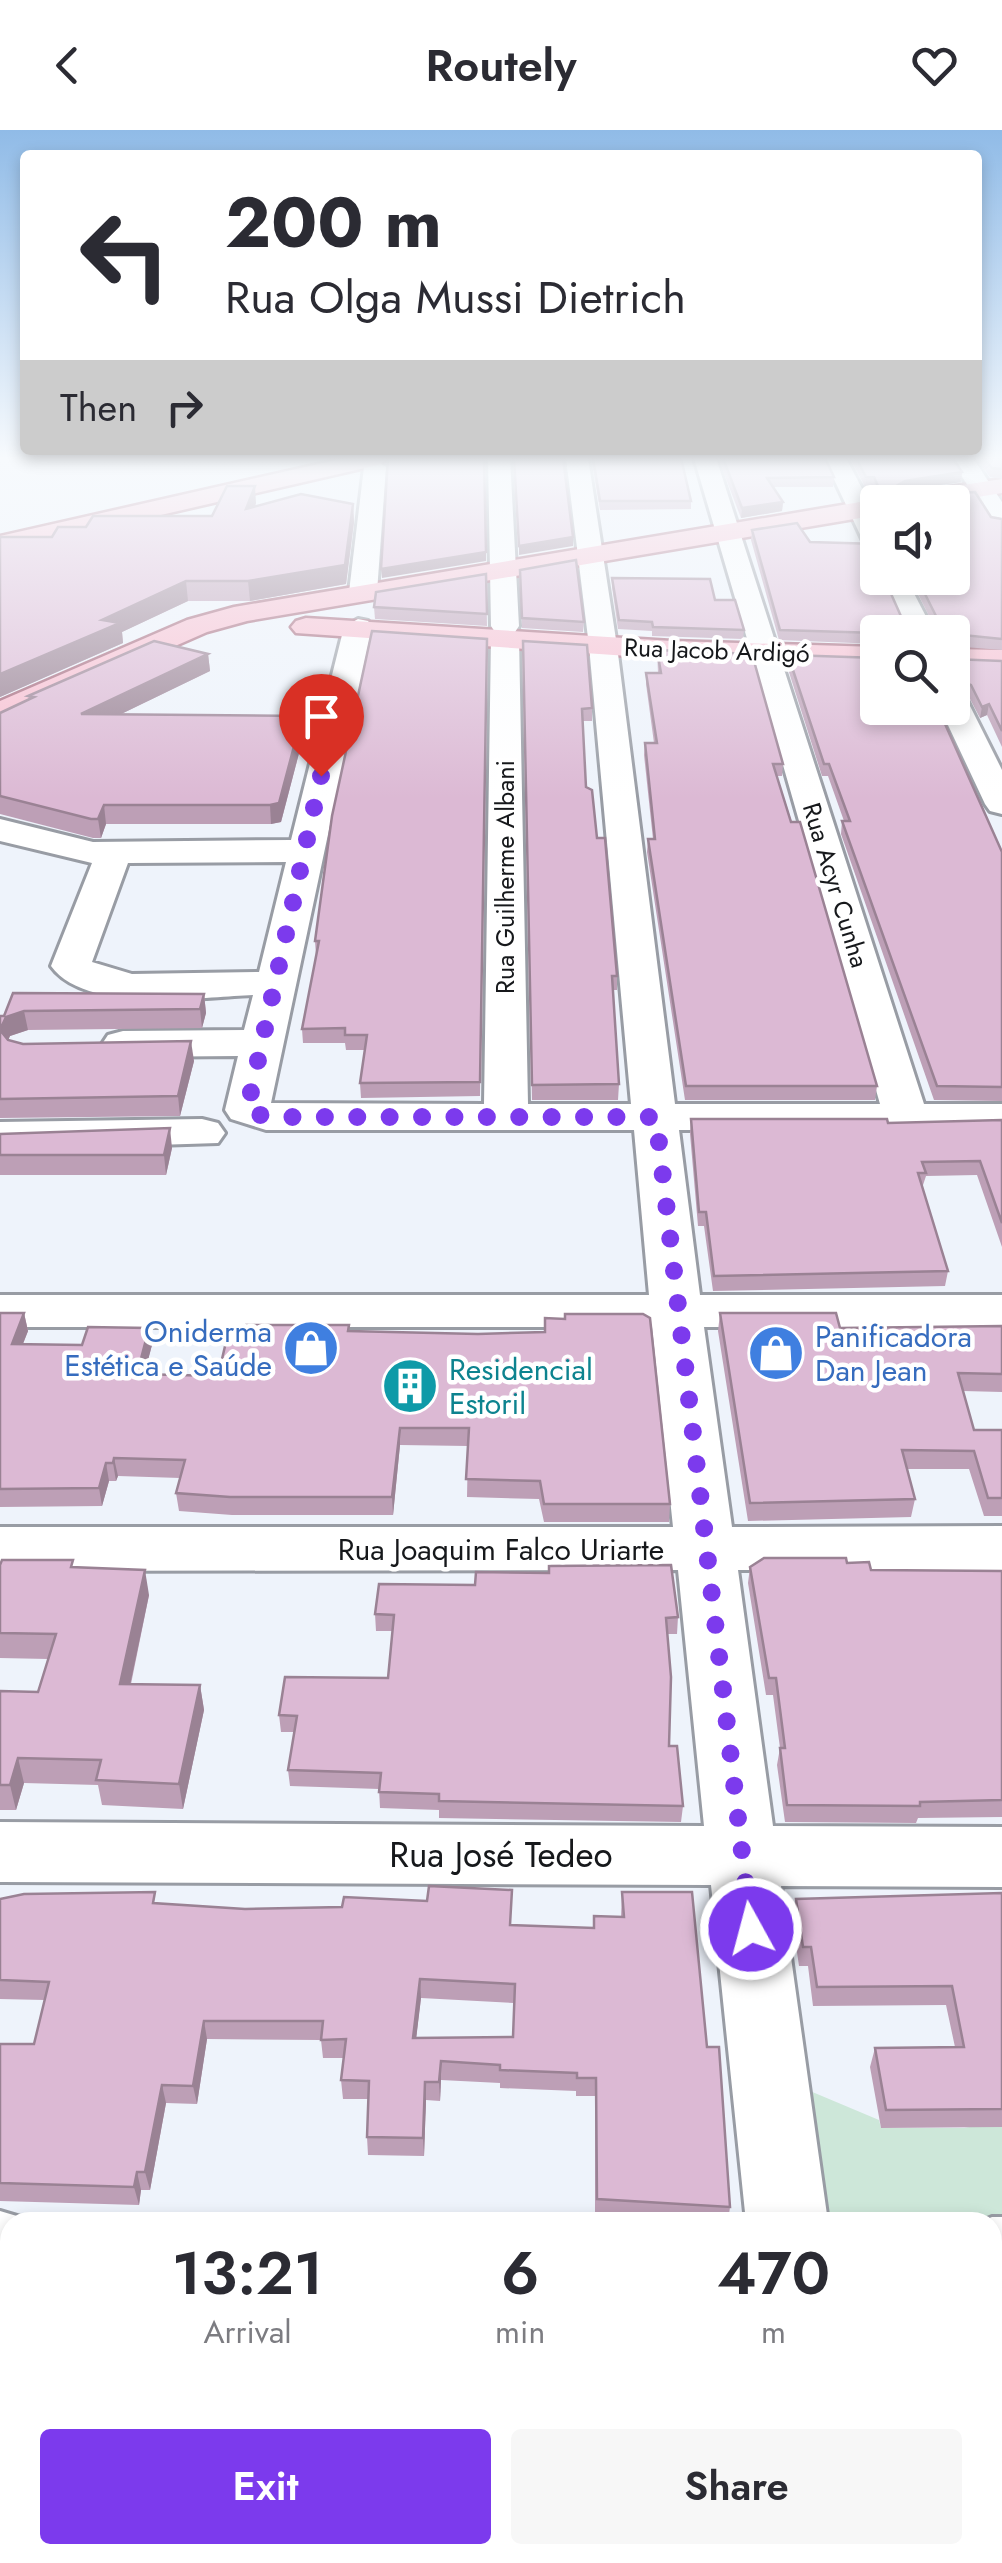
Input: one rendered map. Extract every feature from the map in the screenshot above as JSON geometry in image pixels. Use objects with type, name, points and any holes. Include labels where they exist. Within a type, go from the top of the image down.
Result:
[{"type":"main road","points":[[360,611],[495,572]]},
{"type":"main road","name":"Rua Jacob Ardigó","points":[[0,712],[197,626],[360,611],[505,632],[860,655]]},
{"type":"main road","name":"Rua Jacob Ardigó","points":[[764,647],[860,644]]},
{"type":"main road","points":[[970,646],[1002,647]]},
{"type":"main road","points":[[970,658],[1002,659]]},
{"type":"street","points":[[0,1136],[198,1148],[243,1043],[303,851],[360,611],[365,572]]},
{"type":"street","name":"Rua Guilherme Albani","points":[[504,572],[506,1116]]},
{"type":"street","points":[[594,572],[676,1311],[785,2212]]},
{"type":"street","name":"Rua Acyr Cunha","points":[[740,572],[906,1116]]},
{"type":"street","points":[[964,725],[1002,804]]},
{"type":"street","points":[[0,830],[78,851],[114,854],[303,851]]},
{"type":"street","points":[[114,854],[71,966],[83,977],[112,984],[254,983]]},
{"type":"street","points":[[243,1043],[246,1106],[253,1114],[266,1117],[1002,1117]]},
{"type":"street","points":[[87,1045],[243,1043]]},
{"type":"street","points":[[0,1311],[1002,1312]]},
{"type":"street","name":"Rua Joaquim Falco Uriarte","points":[[0,1549],[1002,1548]]},
{"type":"street","name":"Rua José Tedeo","points":[[0,1852],[1002,1857]]},
{"type":"green space","points":[[810,2091],[879,2120],[881,2128],[964,2128],[1002,2121],[1002,2212],[825,2212]]},
{"type":"building","points":[[0,572],[305,572],[248,581],[186,581],[102,620],[120,623],[0,674]]},
{"type":"building","points":[[520,572],[577,572],[584,622],[522,618]]},
{"type":"building","points":[[764,572],[860,572],[860,595],[892,595],[900,615],[860,615],[860,632],[780,630]]},
{"type":"building","points":[[970,572],[1002,572],[1002,639],[970,636],[970,615],[936,615],[926,595],[970,595]]},
{"type":"building","points":[[486,574],[487,614],[374,607],[376,592]]},
{"type":"building","points":[[612,578],[710,579],[715,600],[735,600],[744,630],[653,627],[652,622],[619,620]]},
{"type":"building","points":[[372,631],[487,639],[480,1082],[360,1083],[367,1035],[345,1035],[345,1028],[302,1029],[319,941],[315,941],[332,816]]},
{"type":"building","points":[[154,641],[208,654],[81,714],[302,716],[279,803],[104,805],[98,819],[91,819],[0,796],[0,713],[34,697],[28,696]]},
{"type":"building","points":[[523,641],[587,645],[592,708],[582,709],[586,787],[592,790],[597,838],[605,838],[617,976],[612,976],[619,1084],[532,1085]]},
{"type":"building","points":[[657,650],[752,654],[783,764],[773,764],[791,822],[800,822],[877,1086],[686,1086],[648,839],[655,839],[645,743],[657,743],[646,673],[661,673]]},
{"type":"building","points":[[788,655],[860,657],[860,725],[945,725],[1002,852],[1002,1087],[937,1086],[842,821],[850,821],[829,764],[824,764]]},
{"type":"building","points":[[970,660],[1002,661],[1002,731],[989,704],[982,707],[971,685]]},
{"type":"building","points":[[13,993],[204,994],[200,1009],[24,1011],[6,1017],[0,1030],[0,1016],[4,1016]]},
{"type":"building","points":[[0,1030],[8,1040],[23,1044],[191,1041],[178,1096],[0,1099]]},
{"type":"building","points":[[691,1119],[887,1119],[888,1123],[1002,1120],[1002,1223],[980,1161],[922,1162],[926,1173],[918,1173],[948,1271],[714,1276],[706,1212],[699,1212]]},
{"type":"building","points":[[170,1128],[164,1155],[0,1155],[0,1134]]},
{"type":"building","points":[[0,1313],[24,1313],[12,1344],[82,1345],[88,1327],[149,1328],[137,1374],[218,1376],[226,1342],[243,1342],[246,1325],[349,1325],[348,1331],[478,1334],[545,1332],[545,1318],[565,1319],[565,1314],[643,1314],[650,1318],[670,1504],[544,1504],[540,1481],[466,1479],[469,1428],[400,1428],[392,1497],[176,1493],[185,1460],[114,1458],[113,1463],[106,1463],[99,1488],[0,1489]]},
{"type":"building","points":[[720,1313],[836,1313],[840,1328],[1002,1326],[1002,1374],[958,1373],[974,1430],[1002,1430],[1002,1498],[988,1498],[974,1451],[902,1450],[915,1499],[750,1503]]},
{"type":"building","points":[[764,1558],[846,1558],[847,1563],[869,1562],[871,1570],[1002,1571],[1002,1800],[920,1802],[920,1806],[787,1805],[776,1678],[769,1678],[750,1567]]},
{"type":"building","points":[[2,1560],[73,1560],[71,1567],[145,1570],[120,1684],[200,1685],[179,1784],[96,1780],[101,1760],[18,1758],[10,1785],[0,1785],[0,1691],[38,1692],[56,1634],[0,1633]]},
{"type":"building","points":[[671,1565],[678,1617],[666,1618],[671,1677],[669,1746],[677,1746],[683,1806],[439,1801],[439,1794],[379,1792],[381,1773],[288,1770],[297,1716],[279,1715],[285,1677],[388,1678],[394,1615],[375,1614],[379,1584],[475,1585],[476,1572],[549,1573],[549,1566]]},
{"type":"building","points":[[429,1886],[512,1890],[510,1925],[594,1928],[594,1916],[624,1917],[622,1892],[692,1892],[707,2047],[719,2047],[730,2207],[597,2199],[596,2078],[577,2078],[577,2073],[500,2070],[500,2065],[441,2061],[439,2082],[425,2082],[423,2138],[367,2137],[369,2081],[341,2080],[346,2039],[321,2040],[323,2021],[204,2021],[193,2086],[162,2085],[145,2172],[137,2172],[134,2187],[0,2183],[0,2044],[34,2044],[49,1982],[0,1980],[0,1899],[24,1894],[155,1892],[153,1903],[245,1909],[342,1907],[344,1897],[427,1901]],"holes":[[[420,1979],[515,1984],[513,2037],[413,2038]]]},
{"type":"building","points":[[1002,1893],[1002,2109],[886,2110],[875,2048],[964,2047],[952,1986],[817,1987],[811,1947],[803,1947],[796,1899]]},
{"type":"place","name":"Oniderma Estética e Saúde","points":[[311,1348]]},
{"type":"place","name":"Panificadora Dan Jean","points":[[776,1353]]},
{"type":"place","name":"Residencial Estoril","points":[[410,1386]]},
{"type":"route","points":[[321,776],[247,1110],[266,1117],[656,1117],[751,1929]]}]
